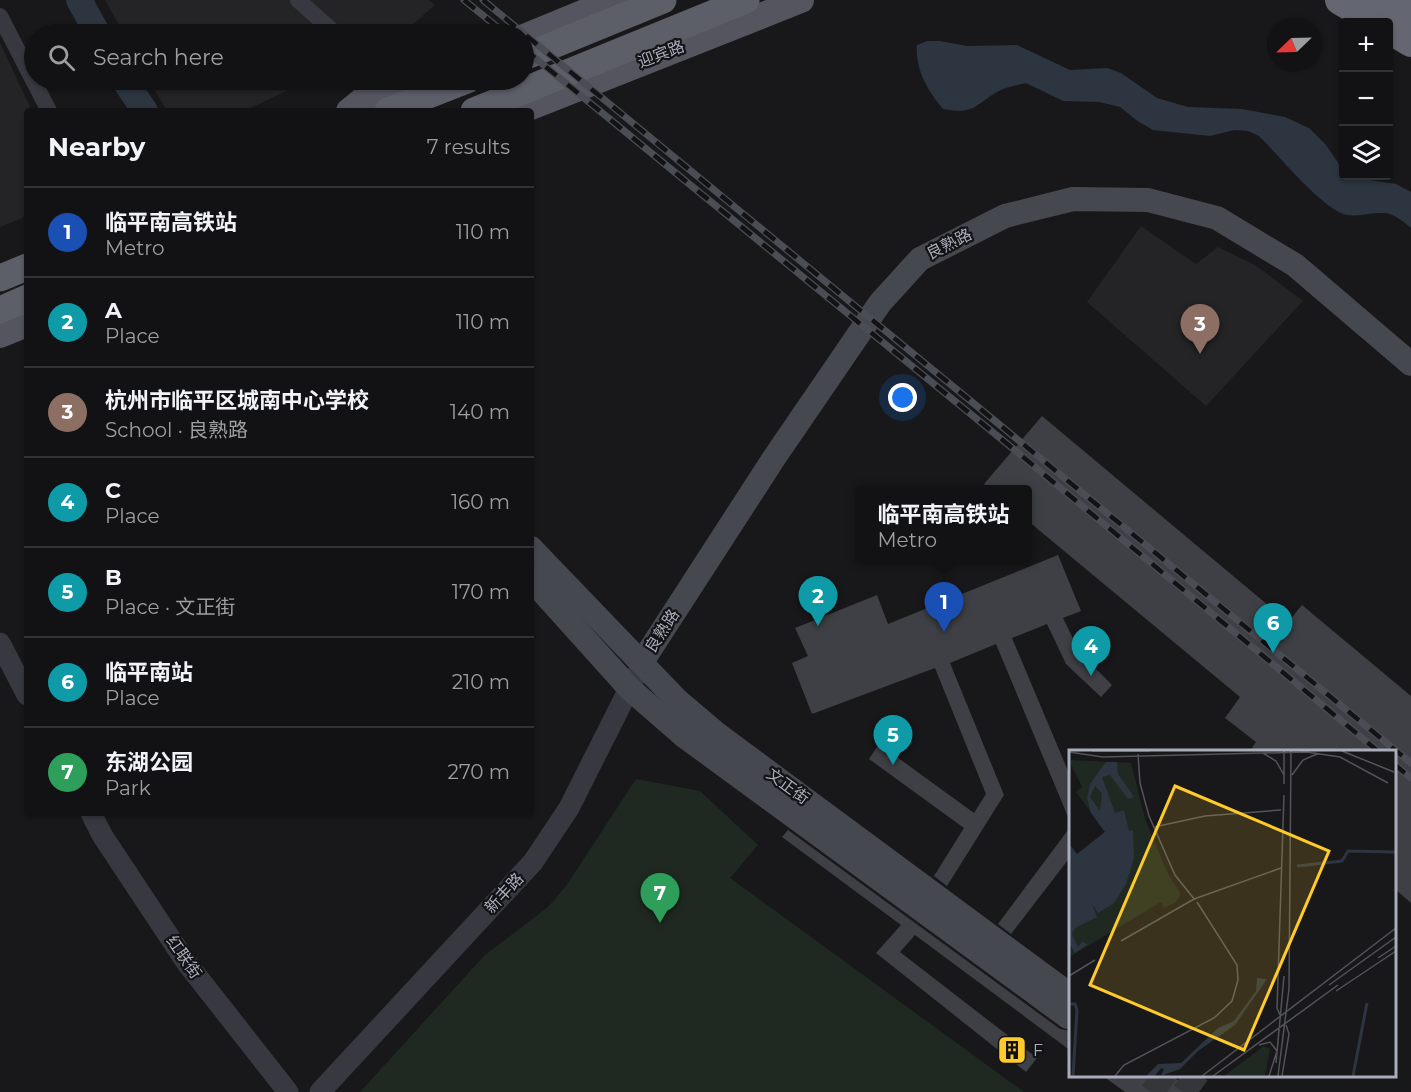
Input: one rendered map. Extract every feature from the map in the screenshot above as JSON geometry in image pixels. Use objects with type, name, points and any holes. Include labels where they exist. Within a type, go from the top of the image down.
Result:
[{"type":"highway","points":[[534,53],[663,0]]},
{"type":"highway","name":"迎宾路","points":[[534,87],[746,0]]},
{"type":"highway","points":[[1340,0],[1371,18]]},
{"type":"highway","points":[[1385,0],[1411,16]]},
{"type":"highway","points":[[1393,31],[1411,42]]},
{"type":"highway","points":[[396,108],[442,90]]},
{"type":"highway","name":"迎宾路","points":[[481,108],[525,90]]},
{"type":"highway","points":[[0,278],[24,268]]},
{"type":"highway","points":[[0,310],[24,299]]},
{"type":"main road","points":[[534,33],[614,0]]},
{"type":"main road","name":"迎宾路","points":[[529,108],[801,0]]},
{"type":"main road","points":[[1364,0],[1411,28]]},
{"type":"main road","points":[[357,96],[378,90]]},
{"type":"main road","name":"良熟路","points":[[642,662],[774,459],[880,303],[920,259],[1005,216],[1073,199],[1148,200],[1217,218],[1295,265],[1411,364]]},
{"type":"main road","points":[[0,335],[24,325]]},
{"type":"main road","name":"文正街","points":[[534,551],[678,701],[717,734],[1069,1006]]},
{"type":"main road","name":"文正街","points":[[534,582],[630,689],[693,743],[1069,1006]]},
{"type":"street","points":[[298,0],[325,24]]},
{"type":"street","points":[[0,16],[24,63]]},
{"type":"street","points":[[38,90],[47,108]]},
{"type":"street","points":[[0,643],[24,689]]},
{"type":"street","name":"新丰路","points":[[320,1092],[533,862],[568,808],[642,662]]},
{"type":"street","name":"红联街","points":[[93,816],[186,962],[288,1092]]},
{"type":"shaded area","points":[[105,0],[429,0],[435,5],[413,24],[118,24]]},
{"type":"shaded area","points":[[0,43],[31,108],[24,108],[24,217],[0,227]]},
{"type":"shaded area","points":[[155,90],[289,90],[250,108],[165,108]]},
{"type":"shaded area","points":[[1141,226],[1196,264],[1218,247],[1255,265],[1303,301],[1206,406],[1087,302]]},
{"type":"shaded area","points":[[636,779],[700,791],[758,845],[730,878],[1024,1092],[360,1092],[484,956],[548,907],[566,886]]},
{"type":"water","points":[[927,41],[940,41],[967,46],[1017,45],[1070,70],[1107,68],[1121,73],[1157,98],[1188,107],[1242,109],[1285,117],[1309,128],[1326,145],[1339,164],[1339,180],[1370,180],[1396,184],[1411,192],[1411,228],[1386,213],[1346,215],[1341,213],[1310,189],[1259,136],[1248,131],[1234,130],[1210,136],[1153,130],[1120,107],[1099,102],[1063,101],[1026,83],[1003,89],[971,109],[955,111],[943,109],[932,95],[920,71],[917,45]]},
{"type":"building","points":[[1042,416],[1288,622],[1302,605],[1411,696],[1411,903],[1396,890],[1396,750],[1250,750],[1256,742],[1225,718],[1240,697],[1032,524],[1032,485],[984,484]]},
{"type":"building","points":[[1058,555],[1081,611],[1063,618],[1080,653],[1112,685],[1101,697],[1066,664],[1047,624],[1012,638],[1069,773],[1069,819],[996,644],[950,663],[1004,795],[947,886],[934,876],[964,828],[869,759],[879,744],[974,813],[986,794],[935,668],[812,714],[792,663],[808,656],[795,628],[877,595],[888,624]]},
{"type":"building","points":[[1069,829],[1069,859],[1011,934],[998,924]]},
{"type":"building","points":[[788,830],[1060,1029],[1069,1031],[1069,1050],[915,935],[900,952],[1037,1058],[1026,1072],[876,953],[901,925],[782,837]]},
{"type":"building","points":[[1104,1077],[1173,1077],[1194,1092],[1125,1092]]},
{"type":"waterway","points":[[79,0],[92,24]]},
{"type":"waterway","points":[[131,90],[143,108]]},
{"type":"tunnel","points":[[1150,1077],[1171,1092]]},
{"type":"tunnel","points":[[1182,1077],[1203,1092]]},
{"type":"railway","points":[[464,0],[494,24]]},
{"type":"railway","points":[[483,0],[512,24]]},
{"type":"railway","points":[[534,42],[1395,750]]},
{"type":"railway","points":[[534,57],[1011,447],[1377,750]]},
{"type":"railway","points":[[1396,751],[1411,763]]},
{"type":"railway","points":[[1396,766],[1411,778]]},
{"type":"place","name":"杭州市临平区城南中心学校","points":[[1200,354]]},
{"type":"place","name":"A","points":[[818,626]]},
{"type":"place","name":"临平南高铁站","points":[[944,632]]},
{"type":"place","name":"临平南站","points":[[1273,653]]},
{"type":"place","name":"C","points":[[1091,676]]},
{"type":"place","name":"B","points":[[893,765]]},
{"type":"place","name":"东湖公园","points":[[660,923]]},
{"type":"place","name":"F","points":[[1012,1050]]}]
